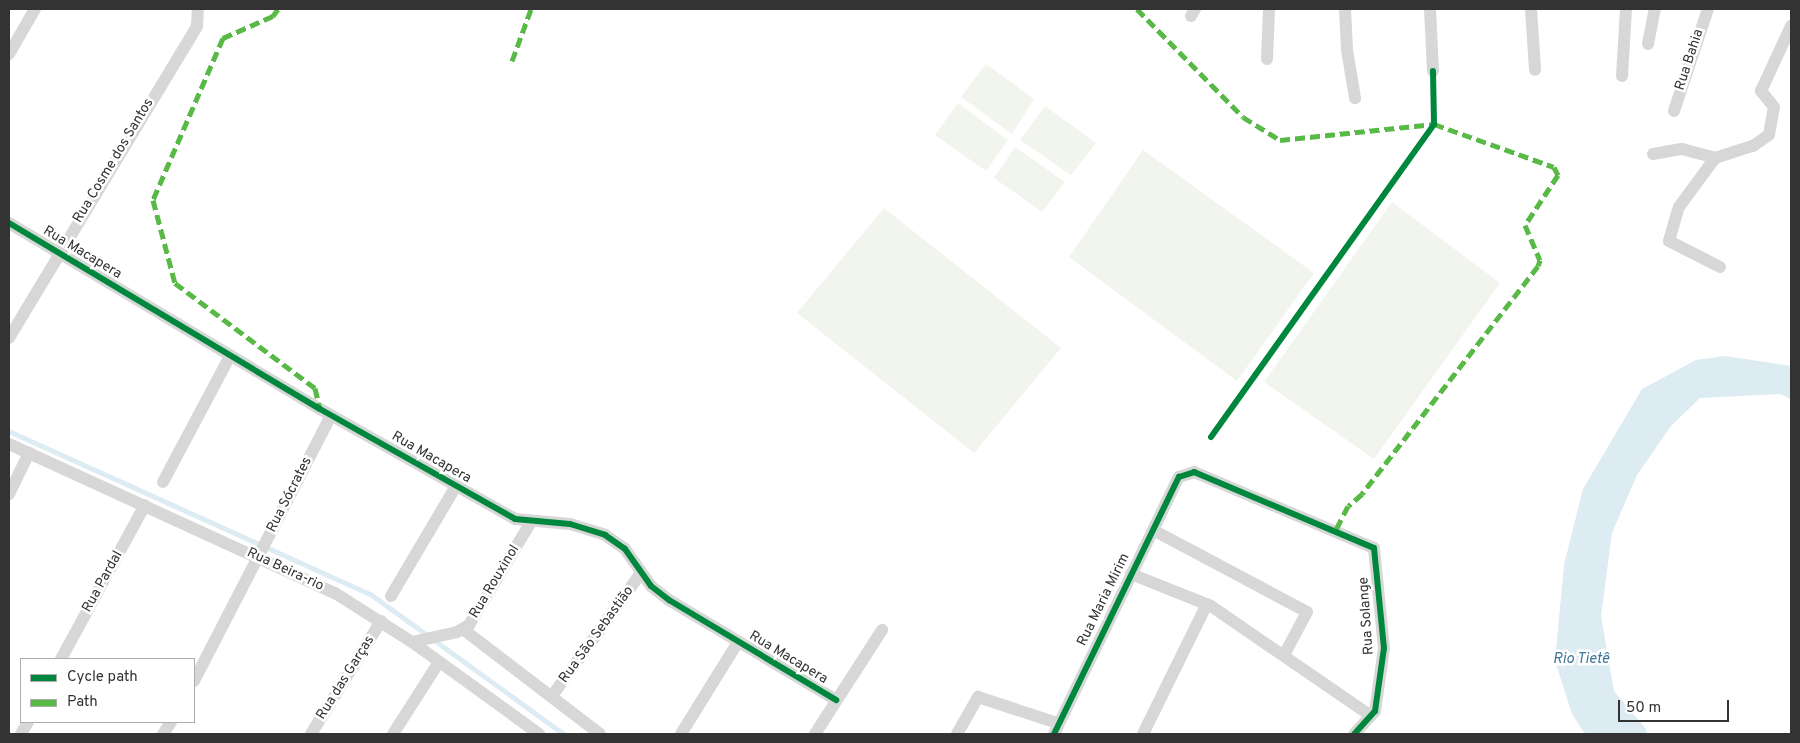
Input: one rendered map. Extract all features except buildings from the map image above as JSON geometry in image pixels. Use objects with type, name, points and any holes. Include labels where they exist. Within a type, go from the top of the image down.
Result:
[{"type":"street","points":[[9,54],[35,9]]},
{"type":"street","name":"Rua Cosme dos Santos","points":[[9,338],[58,253],[197,26],[198,9]]},
{"type":"street","points":[[1267,59],[1268,9]]},
{"type":"street","points":[[1345,9],[1347,50],[1355,98]]},
{"type":"street","points":[[1430,9],[1433,70]]},
{"type":"street","points":[[1531,9],[1535,70]]},
{"type":"street","points":[[1622,76],[1626,9]]},
{"type":"street","points":[[1648,44],[1655,9]]},
{"type":"street","name":"Rua Bahia","points":[[1674,111],[1708,9]]},
{"type":"street","points":[[1652,154],[1682,149],[1715,158],[1753,146],[1769,135],[1774,107],[1761,91],[1791,26]]},
{"type":"street","points":[[1715,158],[1680,207],[1669,241],[1720,267]]},
{"type":"street","name":"Rua Macapera","points":[[9,223],[230,356],[515,519],[531,522],[570,524],[605,535],[624,549],[641,573],[669,600],[836,700]]},
{"type":"street","points":[[162,482],[230,356]]},
{"type":"street","name":"Rua Sócrates","points":[[195,680],[331,415]]},
{"type":"street","name":"Rua Beira-rio","points":[[9,444],[259,555],[335,593],[417,640],[439,662],[539,734]]},
{"type":"street","points":[[9,494],[30,453]]},
{"type":"street","name":"Rua Maria Mirim","points":[[1056,729],[1179,478],[1194,472],[1374,548]]},
{"type":"street","points":[[391,596],[456,486]]},
{"type":"street","name":"Rua Pardal","points":[[62,658],[145,505]]},
{"type":"street","name":"Rua Rouxinol","points":[[417,640],[464,630],[531,522]]},
{"type":"street","points":[[1153,530],[1307,612],[1284,655]]},
{"type":"street","name":"Rua Solange","points":[[1354,734],[1375,711],[1384,648],[1374,548]]},
{"type":"street","name":"Rua São Sebastião","points":[[552,696],[641,573]]},
{"type":"street","points":[[1131,574],[1207,604],[1371,716]]},
{"type":"street","points":[[1143,734],[1207,604]]},
{"type":"street","name":"Rua das Garças","points":[[311,734],[381,621]]},
{"type":"street","points":[[464,630],[600,734]]},
{"type":"street","points":[[815,734],[882,630]]},
{"type":"street","points":[[681,734],[738,642]]},
{"type":"street","points":[[393,734],[439,662]]},
{"type":"street","points":[[957,734],[978,697],[1056,729]]},
{"type":"street","points":[[21,734],[27,723]]},
{"type":"street","points":[[163,734],[170,723]]},
{"type":"shaded area","points":[[986,64],[1034,99],[1012,134],[961,97]]},
{"type":"shaded area","points":[[958,103],[1008,140],[986,171],[935,135]]},
{"type":"shaded area","points":[[1045,106],[1096,143],[1071,175],[1020,140]]},
{"type":"shaded area","points":[[1015,147],[1065,182],[1042,212],[994,178]]},
{"type":"shaded area","points":[[1143,150],[1314,273],[1237,381],[1069,257]]},
{"type":"shaded area","points":[[1392,202],[1500,283],[1374,459],[1264,382]]},
{"type":"shaded area","points":[[884,208],[1061,348],[974,453],[797,313]]},
{"type":"water","name":"Rio Tietê","points":[[1725,356],[1791,366],[1791,399],[1780,394],[1700,398],[1671,426],[1637,475],[1612,533],[1601,616],[1614,691],[1646,729],[1647,734],[1585,734],[1572,714],[1555,661],[1564,565],[1583,489],[1642,389],[1696,360]]},
{"type":"waterway","points":[[9,431],[372,595],[564,734]]},
{"type":"marked path","points":[[278,9],[273,16],[223,38],[153,200],[175,283],[315,388],[320,409]]},
{"type":"marked path","points":[[512,61],[531,9]]},
{"type":"marked path","points":[[1137,9],[1243,117],[1280,140],[1434,124],[1554,167],[1558,175],[1525,225],[1540,260],[1538,266],[1362,494],[1348,506],[1335,531]]},
{"type":"cycle path","points":[[1211,437],[1434,124],[1433,71]]},
{"type":"cycle path","points":[[9,223],[320,409],[515,519],[570,524],[605,535],[625,549],[651,586],[669,600],[836,700]]},
{"type":"cycle path","points":[[1054,734],[1179,477],[1194,472],[1374,548],[1384,648],[1375,711],[1354,734]]}]
